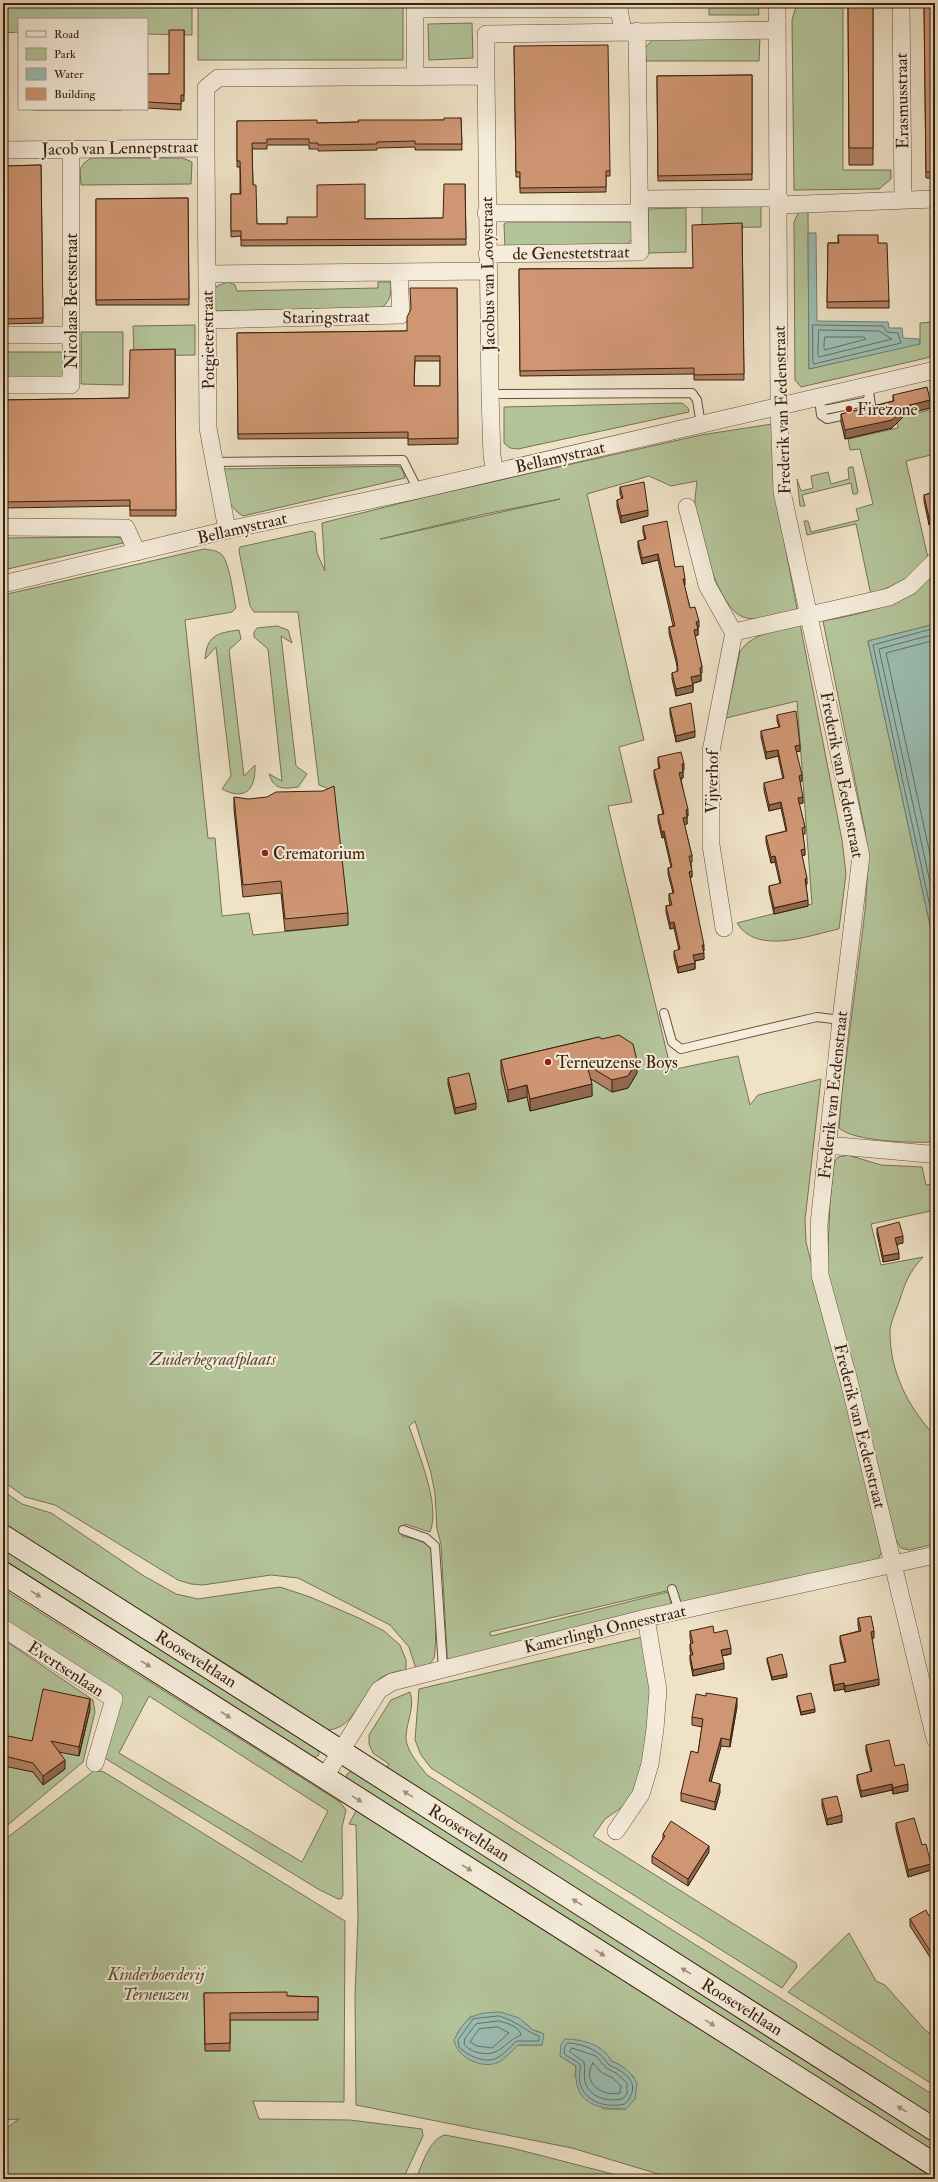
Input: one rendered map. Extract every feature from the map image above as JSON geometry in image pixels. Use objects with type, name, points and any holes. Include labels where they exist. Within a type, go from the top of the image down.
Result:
[{"type":"main road","name":"Rooseveltlaan","points":[[3,1536],[935,2130]]},
{"type":"main road","name":"Rooseveltlaan","points":[[3,1573],[935,2165]]},
{"type":"street","name":"Frederik van Eedenstraat","points":[[777,3],[779,406],[782,492],[861,856],[841,1020],[819,1224],[820,1275],[849,1381],[895,1564],[928,1681],[935,1739]]},
{"type":"street","name":"Erasmusstraat","points":[[901,3],[903,199]]},
{"type":"street","points":[[416,76],[415,9],[619,9],[630,31]]},
{"type":"street","points":[[486,76],[486,34],[777,30]]},
{"type":"street","name":"de Genestetstraat","points":[[487,254],[640,252],[630,31]]},
{"type":"street","name":"Jacob van Lennepstraat","points":[[3,150],[206,148],[206,88],[218,78],[486,76]]},
{"type":"street","name":"Jacobus van Looystraat","points":[[486,76],[487,271],[492,456],[495,472]]},
{"type":"street","name":"Potgieterstraat","points":[[206,148],[208,428],[226,530]]},
{"type":"street","name":"Nicolaas Beetsstraat","points":[[3,385],[71,385],[71,150]]},
{"type":"street","points":[[486,213],[639,206],[690,199],[779,202],[935,199]]},
{"type":"street","points":[[207,274],[487,271]]},
{"type":"street","name":"Staringstraat","points":[[208,320],[401,315],[399,272]]},
{"type":"street","points":[[3,335],[71,335]]},
{"type":"street","name":"Bellamystraat","points":[[3,584],[226,530],[418,490],[779,406],[819,402],[935,370]]},
{"type":"street","points":[[687,507],[707,585],[735,632],[889,597],[910,586],[935,561]]},
{"type":"street","points":[[3,527],[126,528],[137,552]]},
{"type":"street","name":"Vijverhof","points":[[724,928],[711,845],[711,751],[735,632]]},
{"type":"street","points":[[827,1144],[929,1154],[935,1153]]},
{"type":"street","name":"Kamerlingh Onnesstraat","points":[[324,1778],[379,1690],[392,1682],[646,1618],[935,1554]]},
{"type":"street","points":[[616,1831],[641,1794],[650,1764],[655,1729],[658,1690],[646,1618]]},
{"type":"street","name":"Evertsenlaan","points":[[3,1628],[114,1699],[95,1763]]},
{"type":"lane","points":[[819,402],[822,415],[827,419],[865,411],[871,405],[869,388]]},
{"type":"lane","points":[[490,394],[692,392],[697,400],[701,425]]},
{"type":"lane","points":[[213,462],[403,460],[418,490]]},
{"type":"lane","points":[[663,1017],[672,1042],[681,1049],[817,1017],[841,1020]]},
{"type":"lane","points":[[403,1530],[426,1538],[435,1546],[443,1669]]},
{"type":"lane","points":[[672,1589],[679,1611]]},
{"type":"green space","points":[[3,3],[192,3],[192,35],[148,34],[148,18],[18,18],[18,32],[3,33]]},
{"type":"green space","points":[[198,3],[403,3],[403,60],[198,60]]},
{"type":"green space","points":[[709,3],[758,3],[759,15],[709,15]]},
{"type":"green space","points":[[797,3],[843,3],[843,170],[891,170],[891,179],[879,189],[794,190],[792,20]]},
{"type":"green space","points":[[472,23],[473,58],[429,60],[428,24]]},
{"type":"green space","points":[[760,37],[759,61],[646,61],[645,48],[653,39]]},
{"type":"green space","points":[[91,158],[183,158],[192,162],[191,184],[81,185],[80,169],[84,163]]},
{"type":"green space","points":[[702,201],[761,201],[761,227],[702,228]]},
{"type":"green space","points":[[686,208],[686,252],[649,253],[648,209]]},
{"type":"green space","points":[[799,211],[808,211],[809,369],[920,343],[920,323],[933,322],[932,302],[935,302],[935,356],[801,387],[795,380],[794,222]]},
{"type":"green space","points":[[507,222],[634,222],[633,238],[626,246],[505,248],[504,224]]},
{"type":"green space","points":[[228,282],[235,285],[237,291],[378,288],[378,282],[391,282],[391,290],[389,299],[382,308],[214,311],[214,292],[217,286]]},
{"type":"green space","points":[[195,325],[195,355],[134,356],[133,326]]},
{"type":"green space","points":[[81,332],[123,332],[123,385],[81,384]]},
{"type":"green space","points":[[3,352],[67,352],[67,378],[3,378]]},
{"type":"green space","points":[[935,378],[935,454],[906,461],[928,558],[903,581],[871,595],[856,524],[807,535],[804,521],[808,521],[811,532],[859,520],[856,509],[873,504],[860,449],[850,450],[848,439],[898,428],[897,418],[933,409],[930,393]]},
{"type":"green space","points":[[682,403],[688,408],[689,412],[518,449],[510,448],[504,443],[504,407]]},
{"type":"green space","name":"Zuiderbegraafplaats","points":[[772,424],[774,487],[797,609],[770,617],[750,619],[743,617],[734,611],[726,601],[718,587],[697,522],[695,500],[697,481],[671,486],[649,476],[587,494],[644,740],[619,747],[632,802],[608,806],[671,1070],[738,1056],[750,1105],[758,1095],[821,1079],[805,1220],[806,1242],[883,1549],[878,1559],[682,1606],[675,1589],[490,1632],[491,1636],[668,1592],[672,1607],[453,1661],[447,1658],[441,1544],[437,1529],[435,1494],[431,1473],[415,1421],[409,1426],[431,1494],[433,1521],[430,1532],[405,1524],[402,1536],[416,1539],[424,1543],[433,1553],[436,1606],[436,1640],[434,1658],[424,1667],[416,1669],[409,1647],[390,1625],[298,1578],[271,1575],[203,1585],[191,1584],[178,1580],[55,1505],[25,1497],[3,1481],[3,595],[204,549],[220,553],[225,559],[227,565],[236,608],[232,612],[185,620],[208,838],[215,838],[222,916],[249,913],[253,935],[348,925],[334,791],[319,785],[298,612],[254,612],[250,606],[239,551],[240,547],[312,531],[315,533],[317,553],[325,571],[322,523],[429,496],[701,435]],"holes":[[[560,499],[380,539],[485,514]]]},
{"type":"green space","points":[[399,466],[403,471],[405,478],[243,516],[237,512],[229,502],[225,490],[222,469]]},
{"type":"green space","points":[[853,467],[858,492],[857,494],[853,494],[851,483],[802,495],[805,506],[800,506],[797,479],[801,491],[813,488],[811,476],[828,472],[831,484],[849,479],[848,468]]},
{"type":"green space","points":[[3,538],[121,538],[123,543],[3,570]]},
{"type":"green space","points":[[935,573],[935,624],[868,641],[935,948],[935,1142],[885,1141],[847,1133],[839,1128],[842,1092],[865,911],[868,867],[865,831],[823,621],[869,611],[897,600],[923,584]]},
{"type":"green space","points":[[800,624],[842,840],[846,874],[839,929],[785,941],[770,941],[757,939],[746,933],[737,923],[812,904],[797,701],[726,718],[740,651],[752,640],[760,636],[775,630]]},
{"type":"green space","points":[[277,626],[288,630],[292,643],[281,636],[296,766],[307,774],[298,787],[293,788],[276,786],[269,774],[282,781],[268,649],[254,637],[254,632],[257,628]]},
{"type":"green space","points":[[239,630],[241,639],[229,650],[244,776],[255,765],[255,774],[254,781],[248,791],[237,794],[222,789],[231,776],[216,647],[205,659],[208,645],[214,637],[225,632]]},
{"type":"green space","points":[[848,1155],[881,1165],[922,1167],[926,1185],[935,1184],[935,1210],[871,1224],[881,1265],[923,1257],[914,1268],[906,1283],[890,1328],[893,1361],[902,1388],[925,1425],[935,1436],[935,1544],[909,1550],[901,1548],[896,1540],[827,1273],[830,1203],[834,1163],[838,1157]]},
{"type":"green space","points":[[3,1491],[22,1504],[51,1513],[144,1576],[176,1594],[198,1599],[280,1587],[310,1597],[361,1619],[384,1631],[400,1645],[406,1660],[406,1670],[394,1672],[382,1677],[368,1692],[351,1717],[344,1724],[336,1728],[326,1730],[247,1677],[3,1526]]},
{"type":"green space","points":[[3,1547],[318,1747],[319,1755],[314,1758],[3,1564]]},
{"type":"green space","points":[[3,1589],[340,1802],[346,1810],[342,1827],[343,1895],[341,1899],[318,1889],[103,1757],[111,1703],[3,1622]],"holes":[[[149,1696],[328,1811],[302,1862],[119,1753]]]},
{"type":"green space","points":[[642,1637],[651,1700],[642,1774],[625,1805],[605,1819],[593,1836],[796,1963],[797,1967],[782,1988],[431,1768],[421,1755],[415,1740],[419,1689]]},
{"type":"green space","points":[[3,1639],[93,1700],[95,1712],[83,1762],[3,1829]]},
{"type":"green space","points":[[410,1692],[412,1703],[406,1741],[413,1757],[427,1775],[935,2096],[935,2118],[386,1769],[389,1764],[373,1753],[369,1744],[369,1735],[391,1700]]},
{"type":"green space","name":"Kinderboerderij Terneuzen","points":[[95,1770],[104,1772],[345,1921],[344,2102],[253,2101],[259,2119],[350,2120],[422,2129],[423,2136],[403,2179],[3,2179],[3,2131],[19,2119],[3,2120],[3,1841]]},
{"type":"green space","points":[[353,1770],[935,2139],[935,2156],[346,1779],[347,1774]]},
{"type":"green space","points":[[357,1809],[935,2176],[935,2179],[675,2179],[572,2148],[356,2105],[355,1996],[358,1918],[356,1825],[349,1824]],"holes":[[[471,2016],[525,2023],[533,2030],[540,2032],[542,2045],[518,2045],[498,2062],[457,2033]],[[560,2056],[611,2061],[620,2065],[634,2077],[626,2109],[603,2109],[575,2076],[576,2066]]]},
{"type":"green space","points":[[849,1933],[876,1981],[885,1985],[925,2030],[935,2037],[935,2086],[788,1992]]},
{"type":"green space","points":[[445,2135],[512,2148],[632,2179],[416,2179],[430,2147],[439,2137]]},
{"type":"water","points":[[808,233],[816,233],[817,321],[888,322],[889,328],[902,328],[903,338],[919,339],[920,344],[809,369]]},
{"type":"water","points":[[935,624],[935,948],[868,641]]},
{"type":"water","points":[[500,2012],[519,2018],[533,2030],[544,2034],[542,2045],[518,2045],[499,2062],[493,2064],[479,2063],[465,2057],[456,2046],[454,2040],[462,2026],[471,2017],[483,2013]]},
{"type":"water","points":[[565,2039],[578,2040],[598,2047],[608,2055],[611,2061],[623,2067],[632,2075],[637,2083],[635,2099],[626,2109],[615,2109],[595,2105],[582,2096],[578,2088],[576,2078],[576,2066],[560,2056],[561,2044]]},
{"type":"building","points":[[848,3],[873,3],[873,148],[849,148]]},
{"type":"building","points":[[924,3],[935,3],[935,172],[926,172]]},
{"type":"building","points":[[169,30],[184,30],[184,95],[181,95],[181,104],[148,102],[148,74],[169,74]]},
{"type":"building","points":[[608,45],[610,171],[606,171],[606,187],[520,188],[520,172],[516,172],[514,46]]},
{"type":"building","points":[[3,74],[6,74],[6,104],[3,104]]},
{"type":"building","points":[[752,75],[752,174],[658,176],[657,76]]},
{"type":"building","points":[[444,118],[461,118],[462,144],[415,144],[415,141],[377,142],[377,144],[318,145],[318,143],[309,143],[309,139],[267,139],[267,143],[252,143],[253,185],[256,185],[257,224],[287,224],[287,217],[317,217],[317,185],[365,184],[365,219],[443,218],[444,184],[465,184],[466,239],[241,240],[241,231],[231,231],[231,194],[241,194],[240,161],[237,161],[237,121],[317,120],[317,123],[359,122],[358,120],[444,120]]},
{"type":"building","points":[[41,165],[43,318],[3,319],[3,166]]},
{"type":"building","points":[[188,198],[189,299],[96,300],[96,199]]},
{"type":"building","points":[[742,223],[744,374],[694,375],[694,368],[520,371],[519,269],[693,268],[692,225]]},
{"type":"building","points":[[838,235],[878,235],[878,243],[887,243],[889,301],[827,302],[828,243],[839,243]]},
{"type":"building","points":[[410,288],[457,288],[458,438],[408,439],[408,432],[238,434],[237,333],[407,331],[407,317],[411,309]],"holes":[[[415,356],[440,356],[440,386],[414,386]]]},
{"type":"building","points":[[175,349],[176,510],[130,510],[130,500],[3,502],[3,400],[129,398],[130,350]]},
{"type":"building","points":[[927,387],[930,400],[906,406],[892,420],[845,430],[841,414],[894,401],[893,395]]},
{"type":"building","points":[[644,482],[648,510],[621,516],[617,500],[623,498],[620,487]]},
{"type":"building","points":[[935,492],[935,516],[929,518],[924,495]]},
{"type":"building","points":[[667,521],[675,567],[683,566],[685,579],[683,579],[690,608],[695,607],[699,621],[696,622],[698,629],[694,630],[702,667],[700,668],[701,675],[691,677],[693,685],[676,689],[672,673],[678,671],[677,660],[669,627],[675,626],[658,554],[642,558],[638,541],[646,539],[643,526]]},
{"type":"building","points":[[691,703],[695,731],[676,736],[670,708]]},
{"type":"building","points":[[796,711],[800,745],[795,746],[802,775],[799,776],[803,797],[798,798],[805,827],[802,828],[805,849],[801,850],[807,878],[805,879],[808,900],[774,908],[769,886],[781,883],[775,856],[771,857],[766,836],[787,831],[781,802],[769,805],[764,783],[784,778],[778,750],[766,752],[761,731],[780,727],[777,715]]},
{"type":"building","points":[[681,752],[684,764],[682,764],[683,772],[679,773],[688,809],[686,810],[687,817],[683,818],[692,856],[689,856],[692,871],[689,872],[704,945],[702,945],[704,953],[693,955],[695,963],[678,967],[674,951],[680,949],[674,922],[670,923],[666,906],[672,905],[669,894],[674,893],[668,868],[672,867],[664,831],[662,832],[658,815],[664,814],[654,770],[660,768],[658,757]]},
{"type":"building","points":[[334,786],[348,913],[285,919],[281,881],[243,885],[234,797],[248,799],[267,797],[276,792],[323,791]]},
{"type":"building","points":[[619,1035],[633,1044],[637,1061],[628,1076],[612,1080],[587,1065],[592,1084],[530,1099],[527,1085],[508,1090],[501,1060],[599,1037],[602,1039]]},
{"type":"building","points":[[469,1073],[476,1103],[455,1108],[448,1078]]},
{"type":"building","points":[[899,1222],[903,1236],[895,1238],[899,1253],[883,1256],[877,1228]]},
{"type":"building","points":[[871,1616],[874,1631],[871,1632],[879,1679],[845,1686],[844,1683],[834,1685],[830,1665],[846,1662],[840,1636],[861,1631],[858,1618]]},
{"type":"building","points":[[713,1626],[714,1633],[727,1630],[731,1648],[721,1650],[724,1663],[693,1670],[690,1655],[693,1655],[690,1644],[693,1643],[690,1631]]},
{"type":"building","points":[[782,1654],[787,1674],[772,1677],[767,1658]]},
{"type":"building","points":[[43,1689],[90,1699],[79,1747],[51,1741],[65,1760],[43,1776],[33,1763],[4,1756],[8,1736],[32,1741]]},
{"type":"building","points":[[706,1693],[737,1698],[730,1740],[721,1738],[709,1781],[720,1784],[715,1802],[681,1793],[691,1751],[698,1753],[703,1719],[692,1717],[696,1694],[706,1696]]},
{"type":"building","points":[[811,1693],[815,1709],[801,1712],[797,1696]]},
{"type":"building","points":[[889,1740],[895,1766],[904,1764],[908,1784],[893,1788],[892,1784],[861,1791],[857,1775],[872,1771],[866,1745]]},
{"type":"building","points":[[837,1796],[842,1815],[827,1819],[822,1799]]},
{"type":"building","points":[[914,1818],[922,1845],[926,1844],[931,1864],[908,1870],[896,1823]]},
{"type":"building","points":[[671,1821],[709,1846],[688,1879],[652,1856],[665,1836],[663,1834]]},
{"type":"building","points":[[926,1910],[929,1916],[935,1913],[935,1959],[910,1919]]},
{"type":"building","points":[[287,1992],[287,1996],[318,1997],[318,2012],[230,2013],[230,2043],[205,2044],[204,1993]]},
{"type":"place","name":"Firezone","points":[[849,409]]},
{"type":"place","name":"Crematorium","points":[[265,853]]},
{"type":"place","name":"Terneuzense Boys","points":[[548,1062]]}]
